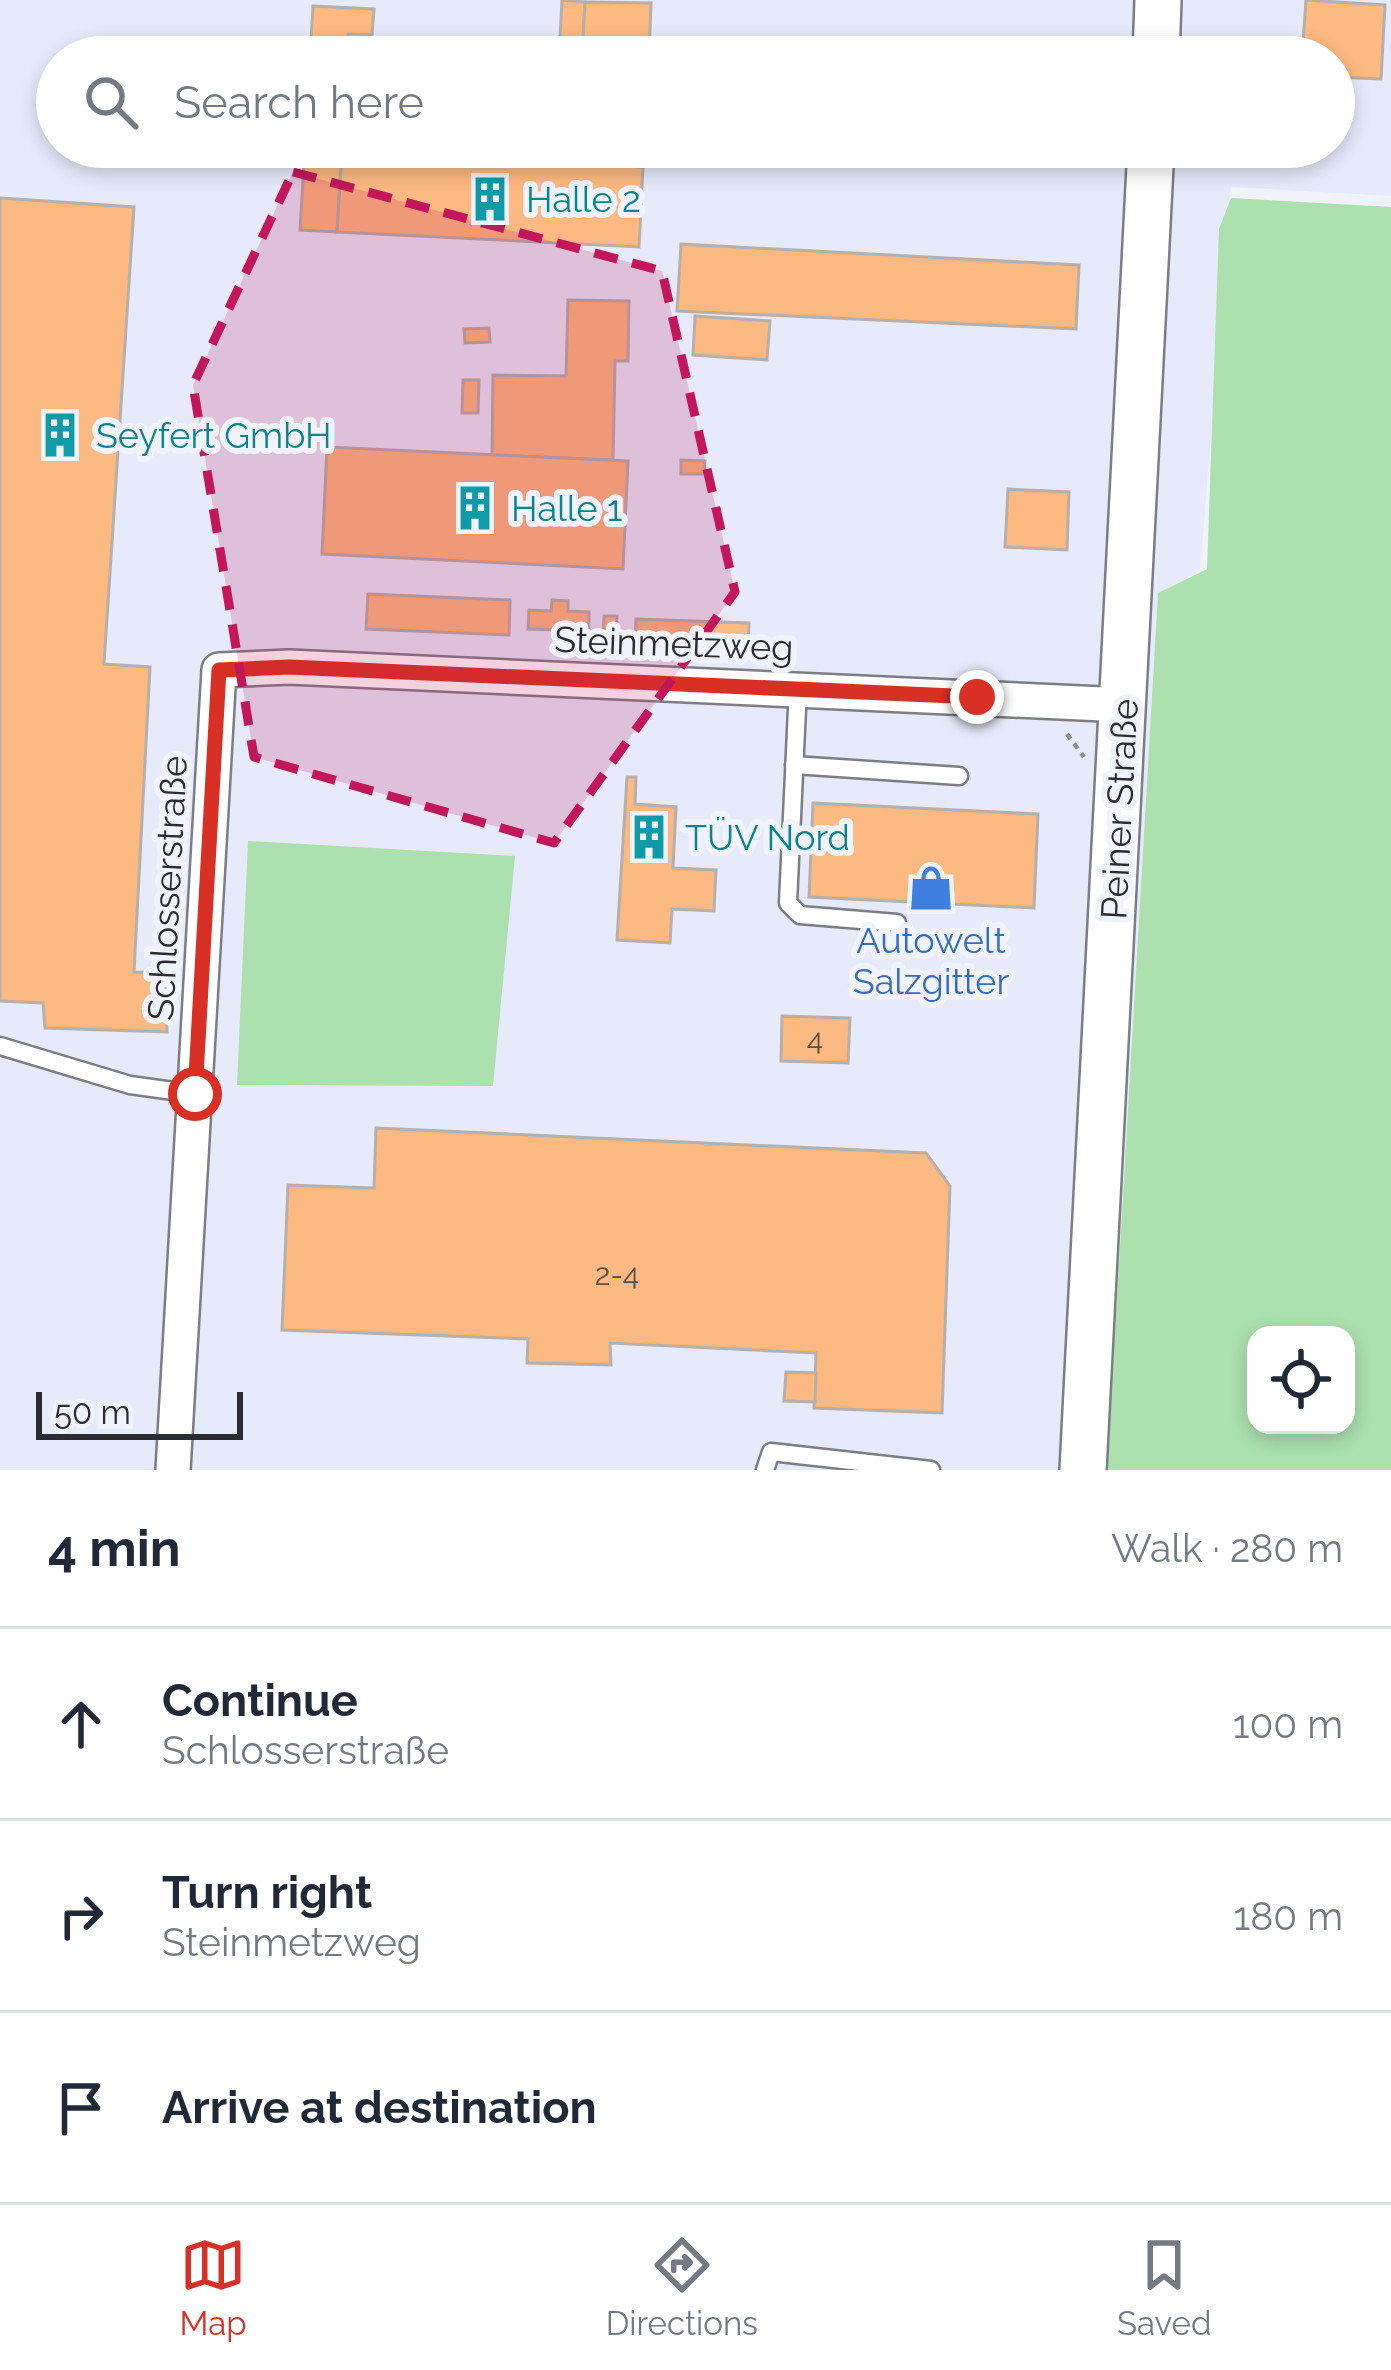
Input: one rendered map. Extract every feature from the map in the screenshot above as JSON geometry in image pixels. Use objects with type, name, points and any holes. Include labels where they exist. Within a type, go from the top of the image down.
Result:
[{"type":"main road","points":[[1157,36],[1158,0]]},
{"type":"main road","name":"Peiner Straße","points":[[1083,1470],[1150,168]]},
{"type":"street","name":"Steinmetzweg","points":[[219,670],[289,667],[798,686],[1125,705]]},
{"type":"street","name":"Schlosserstraße","points":[[173,1470],[219,670]]},
{"type":"lane","points":[[798,686],[788,903],[800,914],[897,923]]},
{"type":"lane","points":[[794,765],[959,776]]},
{"type":"lane","points":[[0,1046],[130,1084],[195,1094]]},
{"type":"lane","points":[[765,1470],[772,1452],[931,1470]]},
{"type":"highlighted area","points":[[293,172],[662,271],[735,592],[554,843],[254,757],[193,385]]},
{"type":"shaded area","points":[[0,0],[1391,0],[1391,196],[1231,187],[1200,571],[1158,594],[1107,1470],[0,1470]]},
{"type":"green space","points":[[1231,198],[1391,207],[1391,1470],[1107,1470],[1158,593],[1207,569],[1219,229]]},
{"type":"green space","points":[[248,841],[515,856],[493,1086],[237,1085]]},
{"type":"building","points":[[562,0],[585,2],[583,36],[560,36]]},
{"type":"building","points":[[1306,0],[1385,5],[1381,79],[1355,78],[1355,36],[1303,36]]},
{"type":"building","points":[[585,2],[651,3],[650,36],[583,36]]},
{"type":"building","points":[[313,6],[374,9],[372,35],[311,36]]},
{"type":"building","points":[[304,168],[341,168],[337,232],[300,230]]},
{"type":"building","name":"Halle 2","points":[[341,168],[643,168],[639,247],[337,232]]},
{"type":"building","name":"Seyfert GmbH","points":[[0,198],[134,207],[104,664],[150,667],[134,972],[166,973],[167,1032],[45,1028],[43,1003],[0,1001]]},
{"type":"building","points":[[681,244],[1079,265],[1076,329],[677,311]]},
{"type":"building","points":[[568,300],[629,301],[628,361],[615,361],[613,460],[492,455],[493,375],[566,376]]},
{"type":"building","points":[[695,316],[770,321],[767,360],[693,355]]},
{"type":"building","points":[[489,328],[490,342],[465,343],[464,329]]},
{"type":"building","points":[[463,380],[479,380],[478,413],[462,413]]},
{"type":"building","name":"Halle 1","points":[[327,447],[628,461],[623,569],[322,554]]},
{"type":"building","points":[[681,460],[705,461],[704,474],[681,474]]},
{"type":"building","points":[[1008,489],[1069,492],[1067,550],[1005,547]]},
{"type":"building","points":[[368,594],[510,600],[509,635],[366,629]]},
{"type":"building","points":[[552,600],[568,601],[568,611],[589,612],[589,631],[528,629],[529,610],[551,611]]},
{"type":"building","points":[[604,616],[617,616],[616,638],[603,638]]},
{"type":"building","points":[[636,619],[749,623],[748,655],[635,651]]},
{"type":"building","points":[[756,644],[779,645],[779,658],[756,657]]},
{"type":"building","name":"TÜV Nord","points":[[627,777],[636,777],[635,804],[676,807],[673,868],[716,870],[714,911],[672,909],[670,943],[617,940]]},
{"type":"building","points":[[813,803],[1038,814],[1034,908],[809,897]]},
{"type":"building","points":[[782,1016],[850,1018],[848,1063],[781,1061]]},
{"type":"building","points":[[376,1128],[926,1153],[950,1186],[942,1413],[814,1408],[816,1353],[610,1343],[611,1365],[527,1363],[528,1339],[282,1330],[288,1185],[374,1188]]},
{"type":"building","points":[[786,1372],[816,1373],[815,1402],[784,1401]]},
{"type":"place","name":"Halle 2","points":[[490,199]]},
{"type":"place","name":"Seyfert GmbH","points":[[60,435]]},
{"type":"place","name":"Halle 1","points":[[475,508]]},
{"type":"place","name":"TÜV Nord","points":[[649,837]]},
{"type":"place","name":"Autowelt Salzgitter","points":[[931,888]]},
{"type":"route","points":[[195,1094],[219,670],[289,667],[977,697]]}]
